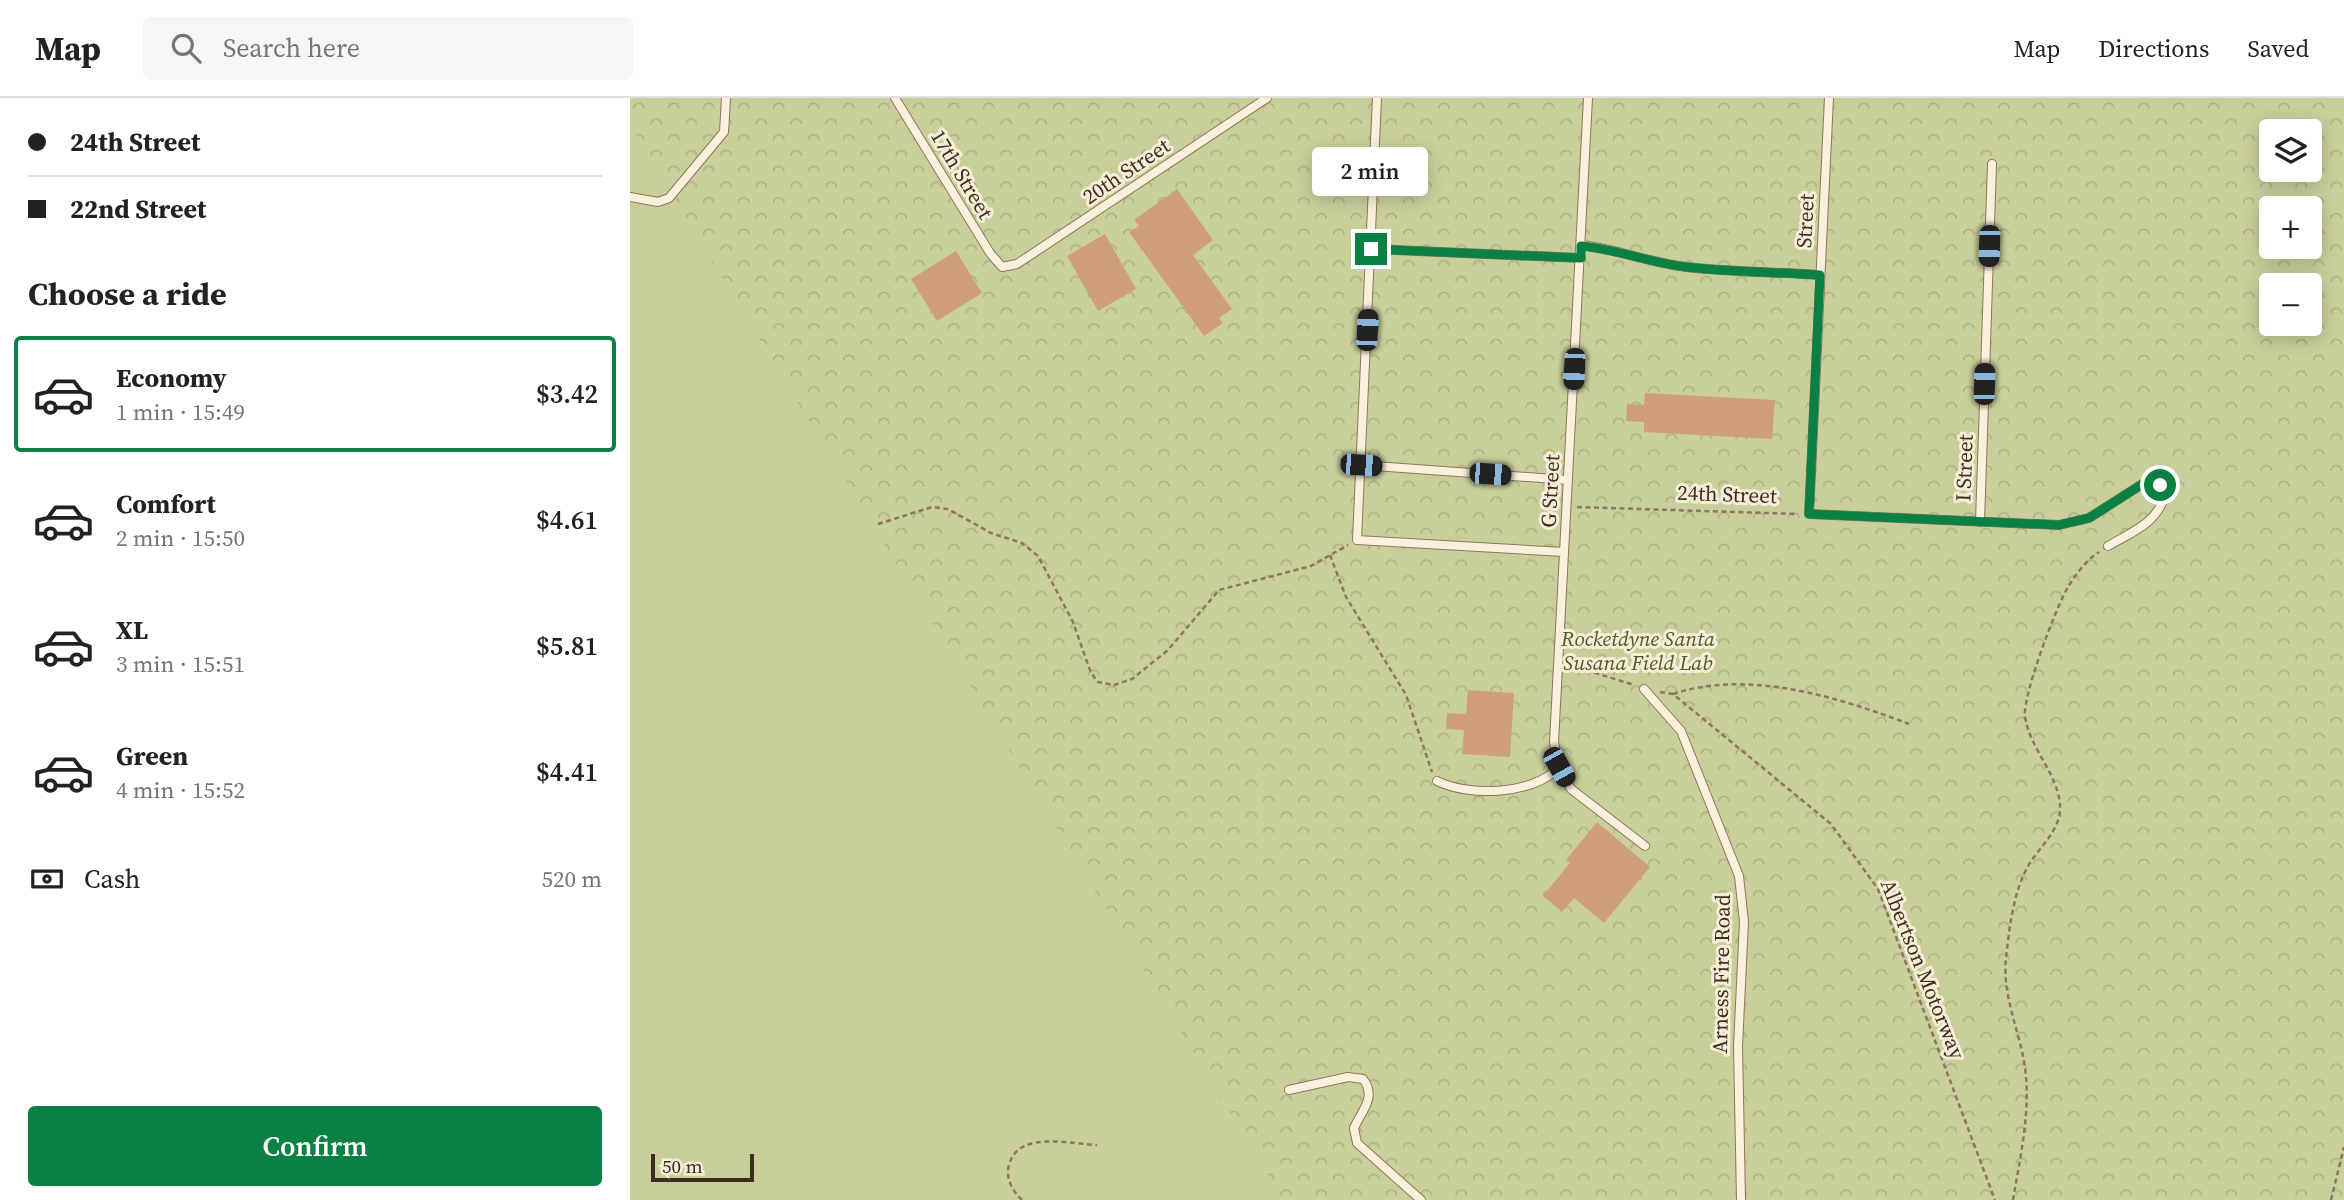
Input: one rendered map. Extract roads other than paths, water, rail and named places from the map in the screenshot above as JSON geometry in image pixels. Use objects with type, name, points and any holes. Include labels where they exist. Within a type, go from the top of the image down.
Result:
[{"type":"lane","points":[[630,197],[658,202],[669,198],[724,132],[726,98]]},
{"type":"lane","name":"17th Street","points":[[895,98],[990,253],[1002,267]]},
{"type":"lane","name":"20th Street","points":[[1002,267],[1017,264],[1268,98]]},
{"type":"lane","points":[[1377,98],[1357,540],[1564,552]]},
{"type":"lane","name":"G Street","points":[[1588,98],[1554,742],[1559,767],[1571,789],[1645,846]]},
{"type":"lane","name":"Street","points":[[1829,98],[1809,514],[1980,523]]},
{"type":"lane","name":"I Street","points":[[1980,523],[1992,164]]},
{"type":"lane","points":[[1581,246],[1605,248],[1634,259],[1686,267],[1820,275]]},
{"type":"lane","points":[[1371,249],[1581,258]]},
{"type":"lane","points":[[1361,465],[1568,480]]},
{"type":"lane","points":[[1980,523],[2073,523],[2089,518],[2144,483],[2160,485],[2165,494],[2162,509],[2152,520],[2108,547]]},
{"type":"lane","name":"Arness Fire Road","points":[[1644,690],[1681,731],[1739,876],[1744,922],[1738,1074],[1741,1200]]},
{"type":"lane","points":[[1437,781],[1451,788],[1503,790],[1550,777],[1559,767]]},
{"type":"lane","points":[[1289,1090],[1348,1077],[1363,1079],[1370,1088],[1369,1101],[1354,1128],[1357,1143],[1421,1200]]},
{"type":"park label","name":"Rocketdyne Santa Susana Field Lab","points":[[1638,650]]}]
